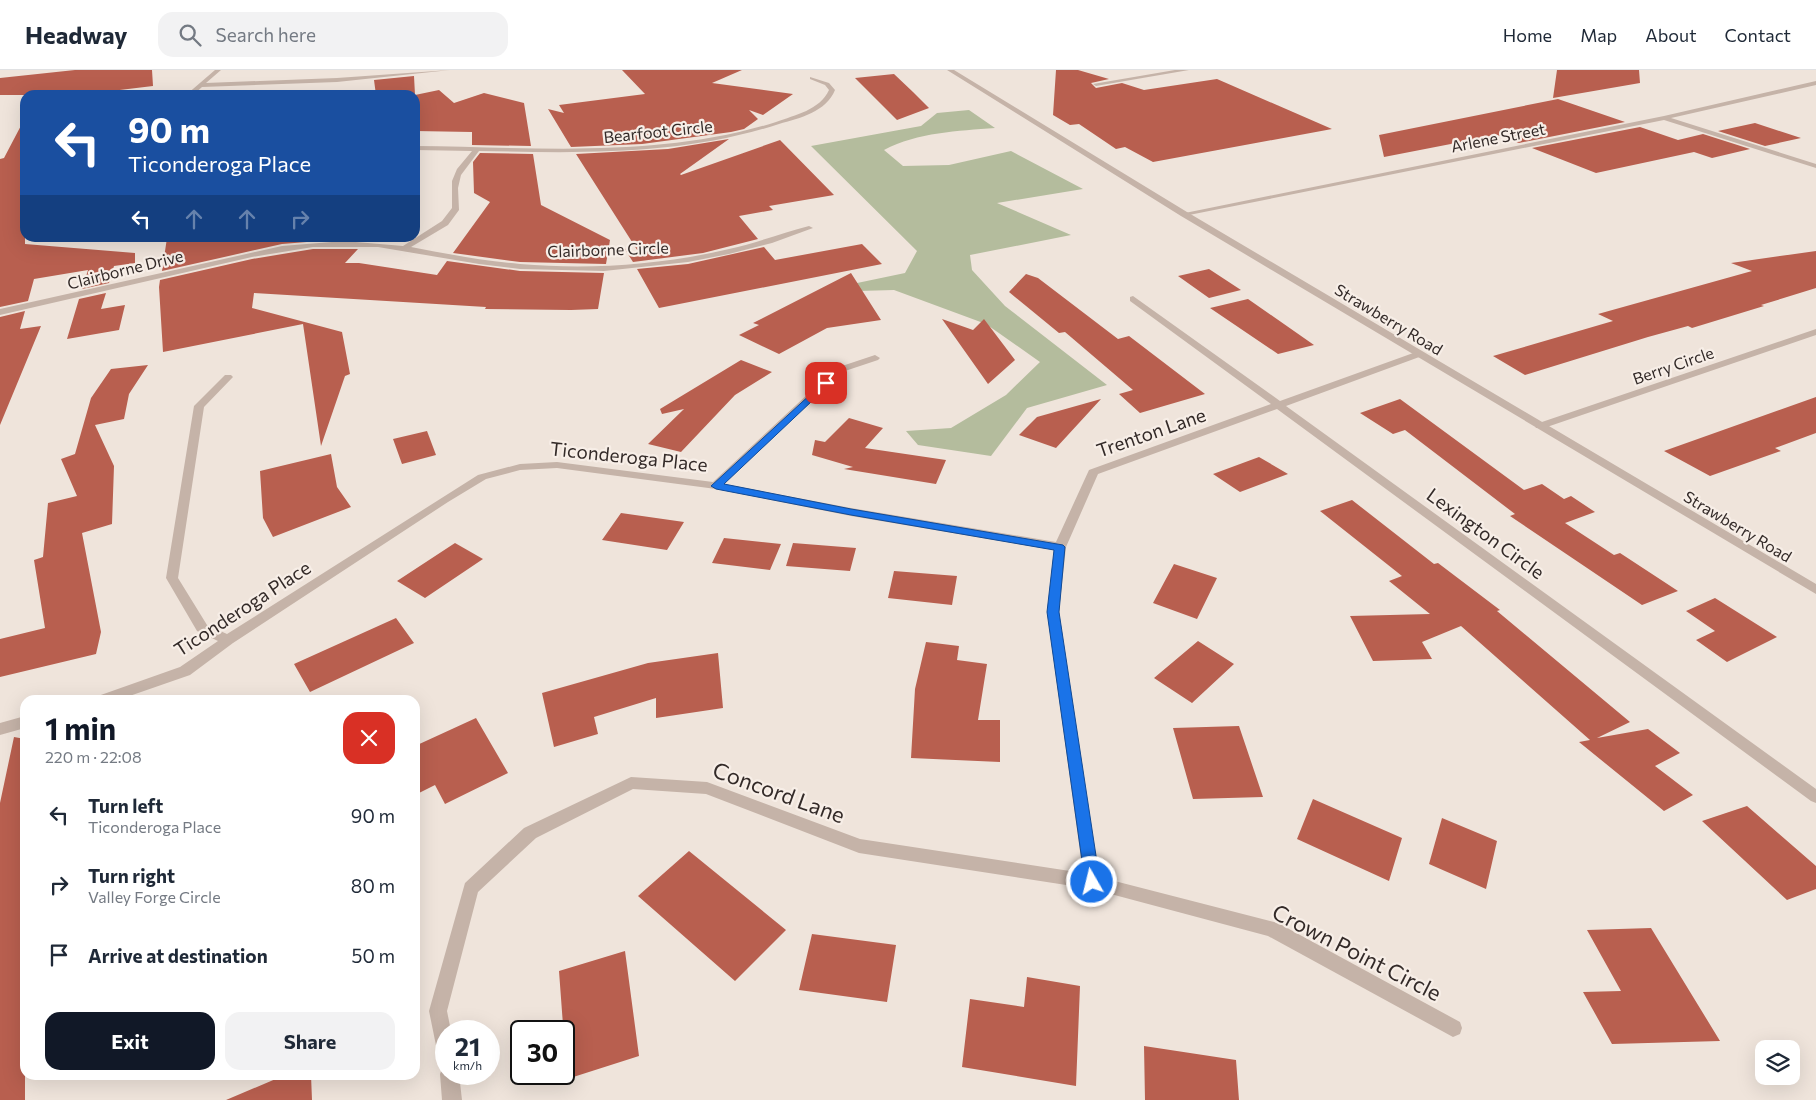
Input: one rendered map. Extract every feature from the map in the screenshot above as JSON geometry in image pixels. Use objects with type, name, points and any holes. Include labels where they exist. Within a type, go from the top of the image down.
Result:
[{"type":"street","points":[[195,90],[218,70]]},
{"type":"street","points":[[201,85],[337,80],[447,70]]},
{"type":"street","name":"Strawberry Road","points":[[950,70],[1184,214],[1816,590]]},
{"type":"street","points":[[1148,70],[1157,74]]},
{"type":"street","points":[[1096,84],[1186,70]]},
{"type":"street","name":"Bearfoot Circle","points":[[478,148],[566,151],[630,150],[718,139],[770,127],[815,110],[830,98],[832,90],[827,84],[812,78]]},
{"type":"street","name":"Arlene Street","points":[[1184,214],[1664,118],[1816,83]]},
{"type":"street","points":[[1664,118],[1816,166]]},
{"type":"street","points":[[420,148],[478,148]]},
{"type":"street","points":[[420,238],[444,223],[456,208],[452,187],[457,175],[478,148]]},
{"type":"street","name":"Clairborne Circle","points":[[406,247],[480,262],[528,266],[597,268],[644,266],[740,251],[809,228]]},
{"type":"street","points":[[406,247],[414,242]]},
{"type":"street","name":"Clairborne Drive","points":[[0,312],[49,303],[170,272],[267,251],[344,243],[406,247]]},
{"type":"street","name":"Lexington Circle","points":[[1133,299],[1816,797]]},
{"type":"street","name":"Berry Circle","points":[[1540,426],[1816,332]]},
{"type":"street","name":"Trenton Lane","points":[[1092,882],[1053,612],[1060,547],[1093,472],[1279,407],[1419,354]]},
{"type":"street","points":[[716,486],[839,370],[875,358]]},
{"type":"street","points":[[228,376],[199,406],[172,578],[202,628],[228,640]]},
{"type":"street","name":"Ticonderoga Place","points":[[117,695],[185,671],[228,640],[482,477],[520,467],[557,465],[716,486],[851,512],[1060,547]]},
{"type":"street","points":[[0,729],[20,723]]},
{"type":"street","name":"Concord Lane","points":[[440,1020],[438,1011],[471,888],[530,833],[631,783],[707,788],[859,846],[1092,882]]},
{"type":"street","name":"Crown Point Circle","points":[[1092,882],[1272,929],[1454,1028]]},
{"type":"street","points":[[451,1085],[452,1100]]},
{"type":"green space","points":[[969,110],[995,128],[924,136],[910,139],[884,150],[903,166],[949,165],[1011,151],[1083,189],[997,203],[1071,235],[970,255],[972,270],[1005,306],[1107,385],[1027,408],[991,456],[918,445],[906,431],[951,428],[1006,395],[1040,362],[986,324],[894,290],[858,291],[838,287],[905,273],[917,251],[811,146],[921,126],[937,113]]},
{"type":"building","points":[[75,70],[152,70],[153,86],[120,90],[20,90],[20,95],[0,95],[0,78]]},
{"type":"building","points":[[622,70],[742,70],[712,83],[793,94],[763,115],[749,110],[758,119],[744,129],[642,144],[571,147],[548,109],[564,113],[559,105],[645,94]]},
{"type":"building","points":[[1056,70],[1078,70],[1109,79],[1091,83],[1096,88],[1122,83],[1144,90],[1217,79],[1332,129],[1153,162],[1125,147],[1116,149],[1079,124],[1070,125],[1053,115]]},
{"type":"building","points":[[1557,70],[1639,70],[1640,83],[1553,98]]},
{"type":"building","points":[[894,74],[929,108],[897,120],[855,78]]},
{"type":"building","points":[[414,76],[415,90],[375,90],[374,80]]},
{"type":"building","points":[[439,90],[454,103],[484,93],[524,103],[531,146],[472,145],[472,132],[420,131],[420,94]]},
{"type":"building","points":[[1558,99],[1625,122],[1519,143],[1497,135],[1384,157],[1379,135]]},
{"type":"building","points":[[1755,123],[1801,138],[1765,146],[1718,131]]},
{"type":"building","points":[[1640,127],[1678,140],[1703,134],[1750,149],[1712,158],[1694,152],[1596,173],[1532,148]]},
{"type":"building","points":[[20,128],[20,242],[25,242],[25,244],[135,253],[135,263],[114,266],[109,283],[82,289],[88,270],[34,279],[28,301],[0,307],[0,159],[4,158]]},
{"type":"building","points":[[729,139],[680,174],[780,140],[834,195],[769,206],[773,210],[739,216],[758,239],[703,253],[633,262],[624,248],[641,256],[576,154],[668,149]]},
{"type":"building","points":[[480,153],[533,154],[541,205],[610,240],[606,264],[520,262],[453,253],[490,202],[474,193],[473,162]]},
{"type":"building","points":[[166,242],[307,242],[282,244],[162,271]]},
{"type":"building","points":[[862,244],[882,264],[659,308],[637,269],[688,264],[764,247],[775,260]]},
{"type":"building","points":[[313,249],[358,249],[345,263],[359,263],[437,275],[447,261],[520,271],[604,273],[598,309],[485,309],[486,307],[254,293],[252,308],[342,332],[350,374],[345,376],[321,446],[303,324],[163,352],[159,287],[160,280],[252,259]]},
{"type":"building","points":[[1816,251],[1816,288],[1761,305],[1764,306],[1692,328],[1688,326],[1648,337],[1525,375],[1493,356],[1613,321],[1598,314],[1752,271],[1731,263]]},
{"type":"building","points":[[1209,269],[1241,290],[1209,298],[1178,276]]},
{"type":"building","points":[[851,273],[881,320],[827,328],[779,354],[739,335],[759,325],[753,323]]},
{"type":"building","points":[[1026,274],[1038,278],[1118,339],[1129,336],[1205,394],[1140,413],[1119,394],[1133,390],[1065,332],[1059,333],[1009,292]]},
{"type":"building","points":[[106,293],[101,309],[125,305],[119,330],[67,339],[79,299]]},
{"type":"building","points":[[1248,299],[1314,345],[1278,354],[1210,308]]},
{"type":"building","points":[[25,311],[20,329],[41,326],[0,425],[0,317]]},
{"type":"building","points":[[942,319],[973,330],[984,319],[1015,360],[988,384]]},
{"type":"building","points":[[741,360],[772,372],[735,395],[681,452],[648,444],[684,409],[662,414],[660,409]]},
{"type":"building","points":[[148,365],[129,394],[124,419],[95,425],[114,466],[112,524],[82,533],[101,632],[96,654],[0,677],[0,639],[45,628],[34,560],[43,557],[48,503],[77,496],[61,459],[75,454],[91,398],[111,369]]},
{"type":"building","points":[[1816,397],[1816,433],[1775,448],[1781,451],[1710,476],[1664,451]]},
{"type":"building","points":[[1101,399],[1056,448],[1019,435],[1037,417]]},
{"type":"building","points":[[1400,399],[1524,490],[1542,484],[1564,499],[1571,496],[1595,512],[1565,523],[1614,555],[1620,553],[1678,591],[1642,605],[1510,516],[1515,514],[1405,430],[1393,434],[1360,413]]},
{"type":"building","points":[[849,418],[883,428],[865,448],[946,460],[936,484],[844,469],[853,467],[812,455],[815,440],[825,442]]},
{"type":"building","points":[[427,431],[436,455],[402,464],[393,439]]},
{"type":"building","points":[[331,454],[337,487],[351,507],[273,537],[263,518],[260,471]]},
{"type":"building","points":[[1259,457],[1288,474],[1240,492],[1213,474]]},
{"type":"building","points":[[1352,500],[1434,564],[1438,563],[1500,610],[1497,611],[1630,722],[1597,738],[1648,729],[1680,753],[1655,766],[1693,795],[1664,811],[1579,742],[1590,740],[1461,626],[1422,642],[1432,659],[1373,661],[1350,616],[1430,614],[1389,581],[1402,576],[1320,511]]},
{"type":"building","points":[[621,513],[684,522],[667,550],[602,540]]},
{"type":"building","points":[[724,538],[781,544],[770,570],[712,563]]},
{"type":"building","points":[[455,543],[483,559],[425,598],[397,581]]},
{"type":"building","points":[[793,543],[856,548],[850,571],[786,566]]},
{"type":"building","points":[[1174,564],[1217,578],[1197,619],[1153,603]]},
{"type":"building","points":[[894,571],[957,576],[952,605],[888,598]]},
{"type":"building","points":[[1715,598],[1777,637],[1727,662],[1696,640],[1715,631],[1686,611]]},
{"type":"building","points":[[396,618],[414,643],[310,692],[294,664]]},
{"type":"building","points":[[1198,641],[1234,664],[1192,703],[1154,678]]},
{"type":"building","points":[[926,642],[959,646],[957,660],[987,664],[978,720],[1000,720],[1000,762],[911,758],[915,689]]},
{"type":"building","points":[[718,653],[723,708],[656,718],[656,698],[594,717],[598,734],[554,747],[542,693],[648,663]]},
{"type":"building","points":[[476,718],[508,773],[445,804],[435,785],[420,792],[420,744]]},
{"type":"building","points":[[1239,726],[1263,797],[1193,799],[1173,728]]},
{"type":"building","points":[[14,737],[20,738],[20,1080],[25,1080],[25,1100],[0,1100],[0,803]]},
{"type":"building","points":[[1313,799],[1402,838],[1389,881],[1297,839]]},
{"type":"building","points":[[1747,806],[1816,866],[1816,889],[1787,900],[1702,821]]},
{"type":"building","points":[[1442,818],[1497,841],[1486,889],[1429,864]]},
{"type":"building","points":[[689,851],[786,930],[735,981],[638,896]]},
{"type":"building","points":[[1651,928],[1720,1041],[1612,1044],[1583,992],[1621,991],[1587,930]]},
{"type":"building","points":[[812,934],[896,945],[887,1002],[799,990]]},
{"type":"building","points":[[625,951],[639,1056],[575,1076],[575,1020],[563,1020],[559,971]]},
{"type":"building","points":[[1027,977],[1080,986],[1076,1086],[962,1067],[970,999],[1024,1007]]},
{"type":"building","points":[[1144,1046],[1236,1060],[1239,1100],[1145,1100]]},
{"type":"building","points":[[273,1080],[311,1080],[312,1100],[226,1100]]},
{"type":"route","points":[[826,383],[716,486],[851,512],[1060,547],[1053,612],[1092,882]]}]
